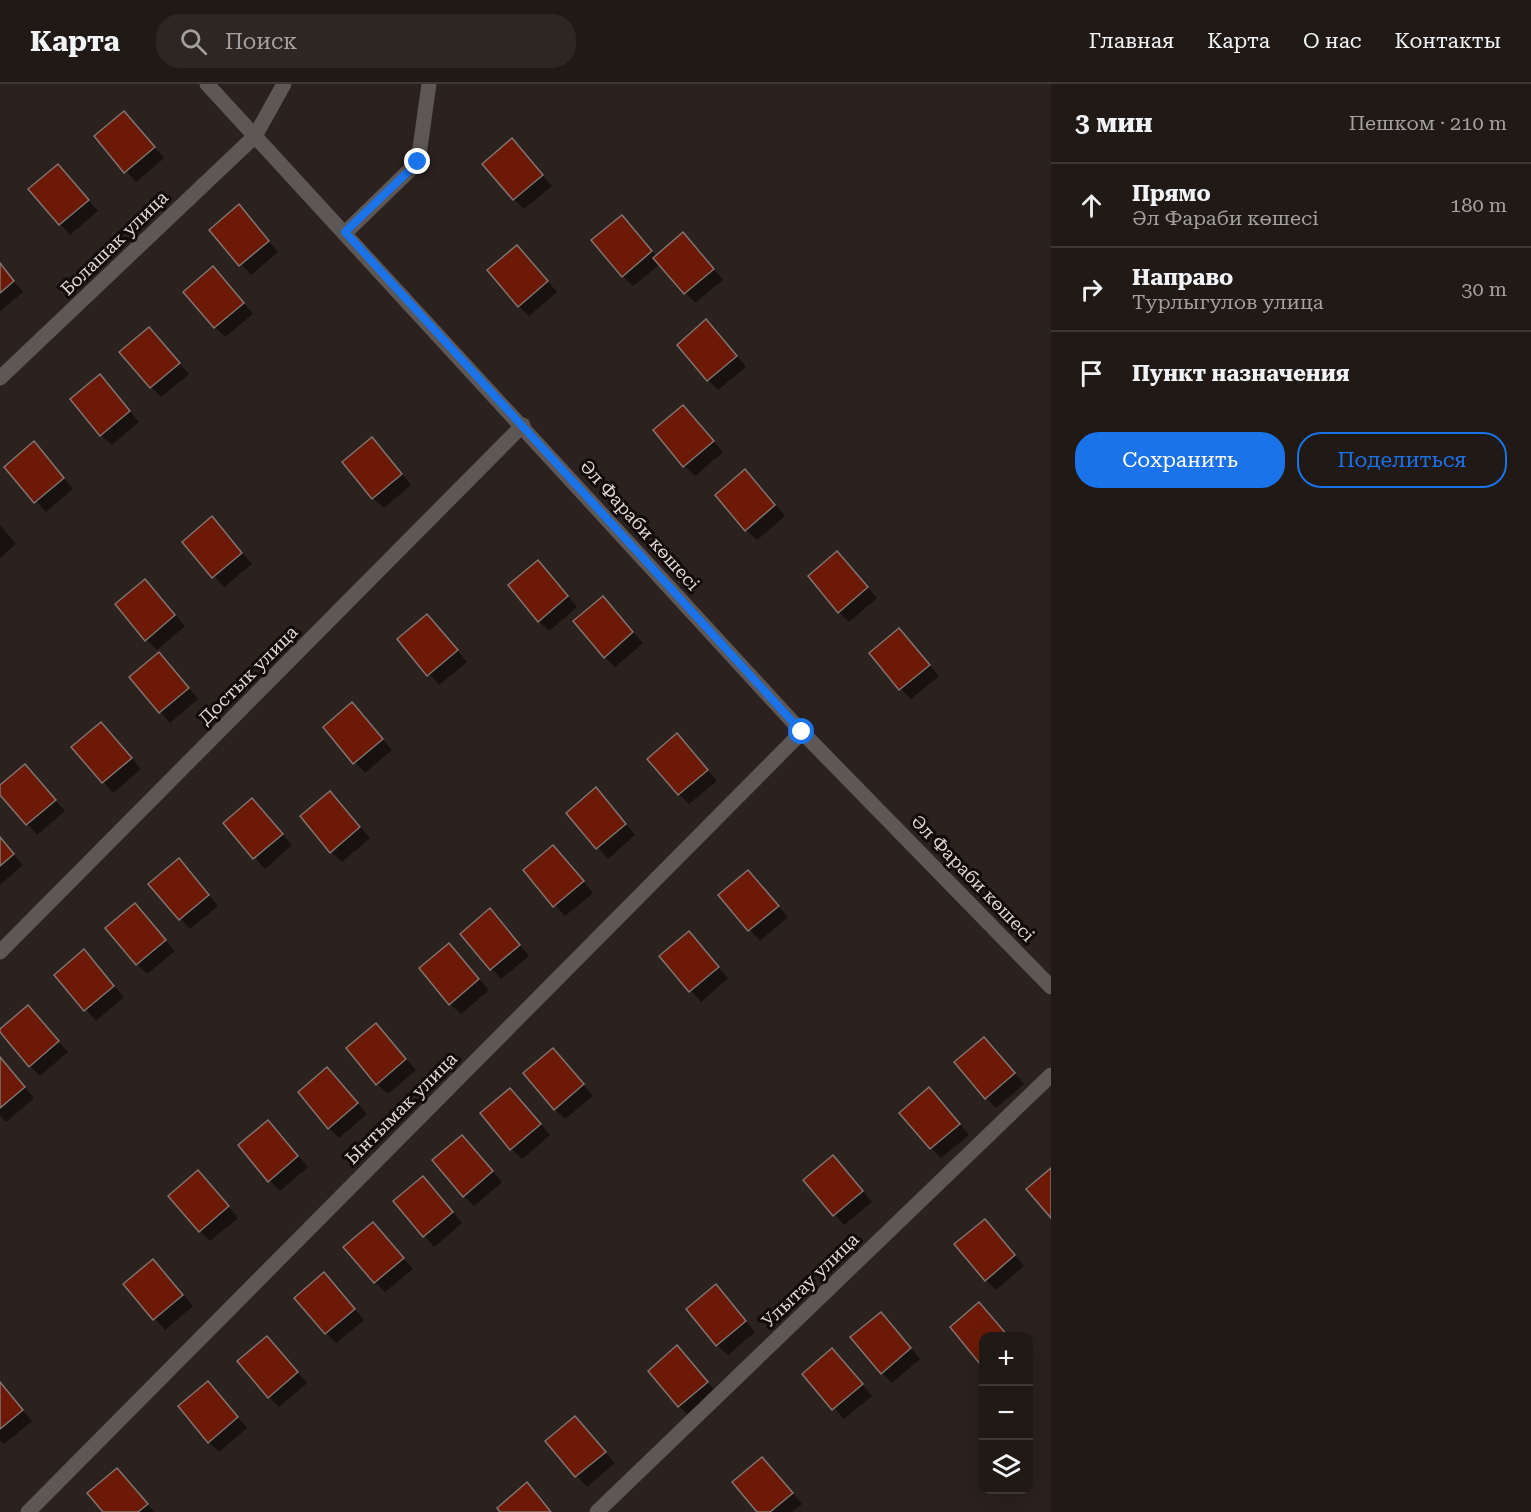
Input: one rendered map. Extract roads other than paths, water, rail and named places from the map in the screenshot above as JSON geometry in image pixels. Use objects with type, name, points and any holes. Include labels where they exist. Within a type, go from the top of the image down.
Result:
[{"type":"street","name":"Әл Фараби көшесі","points":[[207,84],[523,425],[802,732],[1051,987]]},
{"type":"street","name":"Болашак улица","points":[[0,378],[255,136],[284,84]]},
{"type":"street","points":[[345,232],[418,162],[429,84]]},
{"type":"street","name":"Достык улица","points":[[0,952],[523,425]]},
{"type":"street","name":"Ынтымак улица","points":[[28,1512],[802,732]]},
{"type":"street","name":"Улытау улица","points":[[597,1512],[1051,1075]]}]
